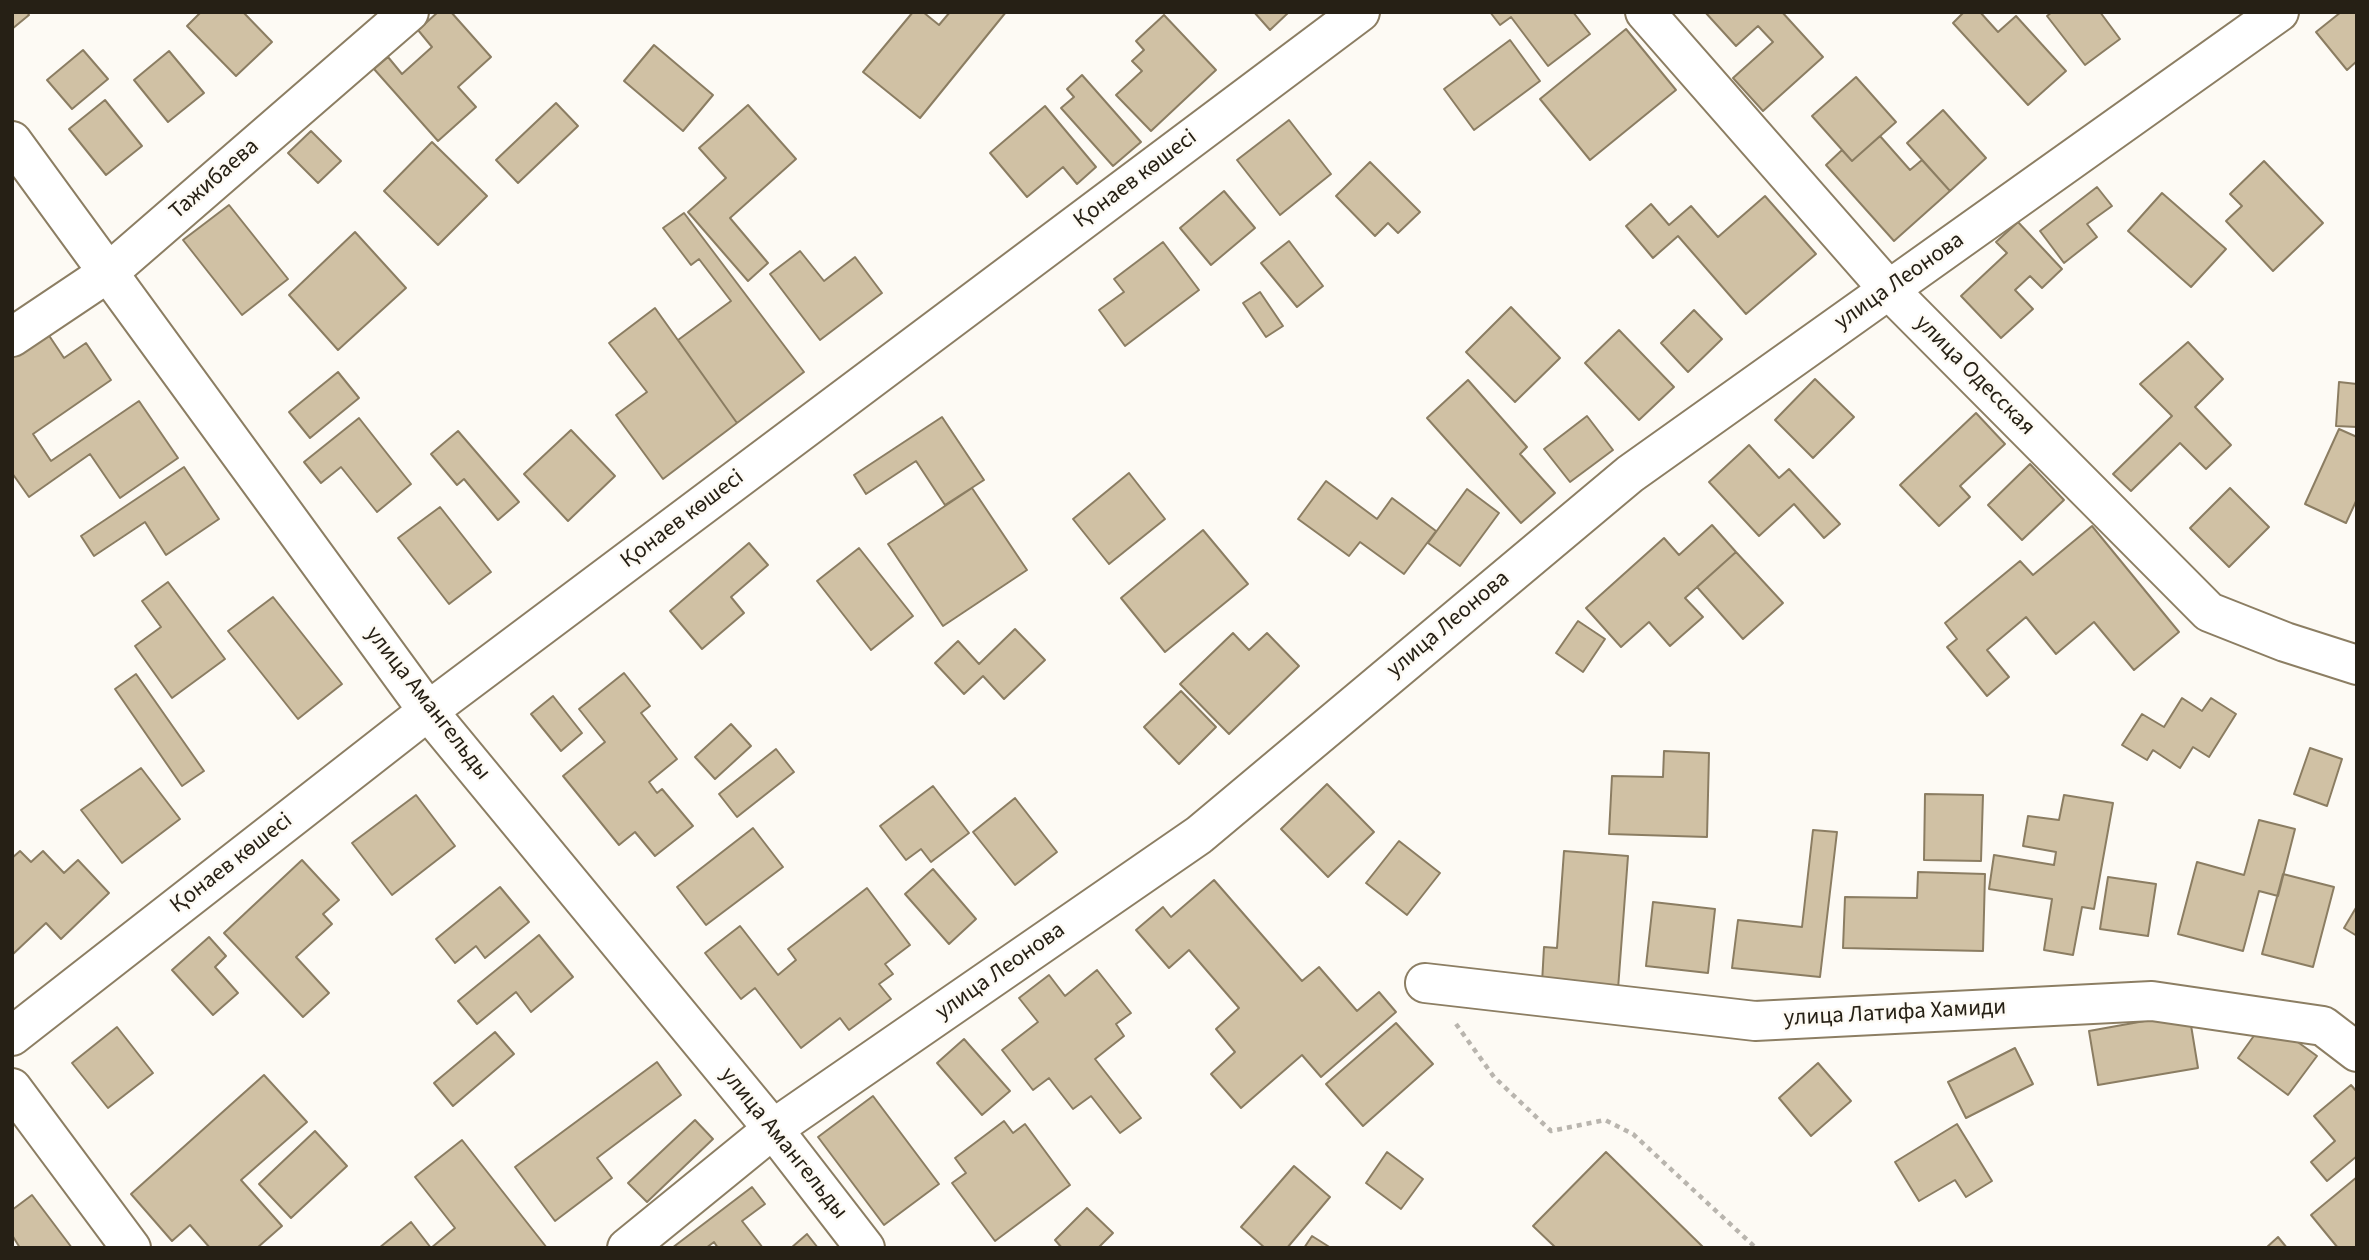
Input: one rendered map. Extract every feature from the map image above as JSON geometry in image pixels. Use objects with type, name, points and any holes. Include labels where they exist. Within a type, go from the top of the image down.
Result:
[{"type":"street","name":"Тажибаева","points":[[12,337],[109,272],[409,12]]},
{"type":"street","name":"Қонаев көшесі","points":[[12,1036],[428,711],[1360,12]]},
{"type":"street","name":"улица Одесская","points":[[1645,12],[1889,290],[2209,612],[2285,642],[2357,665]]},
{"type":"street","name":"улица Леонова","points":[[627,1248],[773,1129],[1199,835],[1629,474],[2278,12]]},
{"type":"street","name":"улица Амангельды","points":[[12,141],[428,711],[773,1129],[865,1248]]},
{"type":"street","name":"улица Латифа Хамиди","points":[[1425,983],[1755,1021],[2152,1001],[2323,1026],[2357,1052]]},
{"type":"street","points":[[12,1088],[131,1248]]},
{"type":"path","points":[[1425,983],[1494,1077],[1550,1131],[1605,1120],[1633,1134],[1756,1248]]},
{"type":"building","points":[[12,12],[27,12],[29,15],[12,29]]},
{"type":"building","points":[[201,12],[243,12],[272,42],[236,76],[187,26]]},
{"type":"building","points":[[438,12],[451,12],[491,57],[458,87],[476,107],[438,141],[374,69],[388,57],[402,74],[432,47],[418,30]]},
{"type":"building","points":[[913,12],[923,12],[939,25],[950,12],[1006,12],[920,118],[863,72]]},
{"type":"building","points":[[1254,12],[1289,12],[1270,30]]},
{"type":"building","points":[[1490,12],[1573,12],[1590,34],[1548,66],[1511,17],[1500,25]]},
{"type":"building","points":[[1705,12],[1782,12],[1823,57],[1763,111],[1733,78],[1773,42],[1758,26],[1736,46]]},
{"type":"building","points":[[1964,12],[1980,12],[1998,32],[2016,16],[2066,71],[2028,105],[1953,23]]},
{"type":"building","points":[[2052,12],[2100,12],[2120,39],[2085,65],[2047,16]]},
{"type":"building","points":[[2341,12],[2357,12],[2357,61],[2347,70],[2316,32]]},
{"type":"building","points":[[1164,15],[1216,70],[1151,131],[1116,95],[1142,71],[1132,61],[1144,50],[1136,41]]},
{"type":"building","points":[[1626,29],[1676,90],[1590,160],[1540,99]]},
{"type":"building","points":[[1510,40],[1540,81],[1474,130],[1444,89]]},
{"type":"building","points":[[654,45],[713,95],[683,131],[624,81]]},
{"type":"building","points":[[83,50],[108,79],[72,109],[47,80]]},
{"type":"building","points":[[169,51],[204,93],[168,122],[134,80]]},
{"type":"building","points":[[1082,75],[1141,142],[1113,166],[1061,108],[1074,97],[1067,89]]},
{"type":"building","points":[[1856,77],[1896,122],[1852,161],[1812,116]]},
{"type":"building","points":[[105,100],[142,146],[106,175],[69,129]]},
{"type":"building","points":[[556,103],[578,126],[518,183],[496,160]]},
{"type":"building","points":[[748,105],[796,159],[730,218],[768,263],[748,281],[688,212],[726,178],[699,148]]},
{"type":"building","points":[[1045,106],[1096,167],[1077,184],[1063,167],[1027,197],[990,153]]},
{"type":"building","points":[[1943,110],[1986,158],[1950,191],[1907,143]]},
{"type":"building","points":[[1289,120],[1331,174],[1280,215],[1237,160]]},
{"type":"building","points":[[311,131],[341,161],[318,183],[288,153]]},
{"type":"building","points":[[1880,136],[1910,170],[1922,160],[1950,191],[1894,241],[1826,165],[1842,150],[1852,161]]},
{"type":"building","points":[[432,142],[487,196],[438,245],[384,191]]},
{"type":"building","points":[[2264,161],[2323,223],[2273,271],[2226,221],[2242,206],[2230,194]]},
{"type":"building","points":[[1370,162],[1420,212],[1398,233],[1388,223],[1375,236],[1336,196]]},
{"type":"building","points":[[2097,187],[2112,206],[2087,224],[2097,237],[2064,263],[2040,231]]},
{"type":"building","points":[[1224,191],[1255,228],[1211,265],[1180,228]]},
{"type":"building","points":[[2162,193],[2226,249],[2191,287],[2128,231]]},
{"type":"building","points":[[1765,196],[1816,254],[1746,314],[1678,236],[1653,258],[1626,226],[1651,204],[1669,225],[1691,206],[1718,237]]},
{"type":"building","points":[[229,205],[288,279],[242,315],[183,240]]},
{"type":"building","points":[[684,213],[804,372],[737,423],[678,340],[731,301],[699,259],[691,265],[663,228]]},
{"type":"building","points":[[2018,222],[2062,269],[2042,288],[2030,276],[2015,290],[2033,309],[2001,338],[1961,296],[2007,253],[1996,242]]},
{"type":"building","points":[[355,232],[406,288],[338,350],[289,295]]},
{"type":"building","points":[[1289,241],[1323,286],[1297,307],[1261,263]]},
{"type":"building","points":[[1163,242],[1199,290],[1125,346],[1099,310],[1124,292],[1114,279]]},
{"type":"building","points":[[800,251],[824,281],[855,257],[882,293],[820,340],[770,274]]},
{"type":"building","points":[[1260,292],[1283,326],[1266,337],[1243,303]]},
{"type":"building","points":[[1511,307],[1560,358],[1515,402],[1466,352]]},
{"type":"building","points":[[655,308],[737,423],[663,479],[616,415],[647,392],[609,343]]},
{"type":"building","points":[[1694,310],[1722,339],[1688,372],[1661,343]]},
{"type":"building","points":[[1619,330],[1674,387],[1639,420],[1585,363]]},
{"type":"building","points":[[48,334],[64,358],[86,343],[111,380],[33,434],[51,461],[139,401],[178,458],[120,498],[90,454],[29,497],[12,473],[12,358]]},
{"type":"building","points":[[2188,342],[2223,379],[2195,407],[2231,445],[2206,469],[2180,443],[2131,491],[2113,474],[2172,416],[2140,384]]},
{"type":"building","points":[[338,372],[359,398],[310,438],[289,412]]},
{"type":"building","points":[[1815,379],[1854,417],[1813,458],[1775,420]]},
{"type":"building","points":[[1468,380],[1527,447],[1520,454],[1555,493],[1521,523],[1427,418]]},
{"type":"building","points":[[2339,382],[2357,384],[2357,427],[2336,426]]},
{"type":"building","points":[[1976,413],[2005,444],[1960,486],[1970,497],[1939,526],[1900,485]]},
{"type":"building","points":[[1587,416],[1613,450],[1570,482],[1544,449]]},
{"type":"building","points":[[942,417],[984,480],[945,505],[916,461],[866,494],[854,475]]},
{"type":"building","points":[[359,418],[411,484],[377,512],[341,467],[321,483],[304,462]]},
{"type":"building","points":[[2339,429],[2357,437],[2357,499],[2346,523],[2305,504]]},
{"type":"building","points":[[571,430],[615,476],[568,521],[524,474]]},
{"type":"building","points":[[458,431],[519,502],[498,520],[464,479],[457,485],[431,454]]},
{"type":"building","points":[[1749,445],[1779,478],[1789,469],[1840,524],[1824,538],[1794,504],[1759,536],[1709,482]]},
{"type":"building","points":[[2030,464],[2064,500],[2022,540],[1988,505]]},
{"type":"building","points":[[184,467],[219,519],[166,555],[145,522],[94,556],[81,536]]},
{"type":"building","points":[[1129,473],[1165,519],[1109,564],[1073,519]]},
{"type":"building","points":[[1326,481],[1377,519],[1392,498],[1436,531],[1404,574],[1360,542],[1349,556],[1298,519]]},
{"type":"building","points":[[972,488],[1027,570],[943,626],[888,544]]},
{"type":"building","points":[[2230,488],[2269,527],[2229,567],[2190,528]]},
{"type":"building","points":[[1467,489],[1499,513],[1460,566],[1428,543]]},
{"type":"building","points":[[440,507],[491,572],[449,604],[398,538]]},
{"type":"building","points":[[1712,525],[1736,552],[1685,598],[1703,617],[1670,646],[1649,622],[1621,647],[1586,608],[1664,538],[1679,555]]},
{"type":"building","points":[[2092,526],[2179,632],[2134,670],[2094,622],[2056,654],[2026,617],[1987,650],[2009,677],[1987,696],[1947,647],[1957,639],[1945,623],[2020,561],[2033,575]]},
{"type":"building","points":[[1203,530],[1248,584],[1165,652],[1121,598]]},
{"type":"building","points":[[749,543],[768,565],[731,597],[744,613],[702,649],[670,611]]},
{"type":"building","points":[[859,548],[913,616],[871,650],[817,581]]},
{"type":"building","points":[[1736,552],[1783,603],[1743,639],[1697,587]]},
{"type":"building","points":[[168,582],[225,659],[172,698],[135,646],[161,627],[142,601]]},
{"type":"building","points":[[273,597],[342,684],[298,719],[228,631]]},
{"type":"building","points":[[1578,621],[1605,639],[1583,672],[1556,653]]},
{"type":"building","points":[[1015,629],[1045,660],[1004,699],[983,676],[964,694],[935,663],[958,641],[979,664]]},
{"type":"building","points":[[1233,633],[1249,650],[1267,633],[1299,666],[1229,734],[1180,684]]},
{"type":"building","points":[[624,673],[650,706],[641,713],[677,759],[649,782],[657,793],[662,789],[693,826],[655,856],[635,832],[619,845],[563,776],[605,742],[579,709]]},
{"type":"building","points":[[136,674],[204,771],[182,786],[115,689]]},
{"type":"building","points":[[1181,691],[1216,727],[1179,764],[1144,727]]},
{"type":"building","points":[[553,696],[582,733],[561,751],[531,714]]},
{"type":"building","points":[[2182,698],[2202,711],[2211,698],[2236,714],[2209,757],[2193,747],[2180,768],[2153,750],[2147,760],[2122,745],[2142,714],[2164,727]]},
{"type":"building","points":[[731,724],[751,746],[715,779],[695,757]]},
{"type":"building","points":[[2310,748],[2342,759],[2327,806],[2294,794]]},
{"type":"building","points":[[776,749],[794,772],[737,817],[719,794]]},
{"type":"building","points":[[1664,751],[1709,753],[1707,837],[1609,834],[1612,776],[1663,777]]},
{"type":"building","points":[[141,768],[180,819],[122,863],[81,810]]},
{"type":"building","points":[[1327,784],[1374,832],[1328,877],[1281,829]]},
{"type":"building","points":[[933,786],[969,833],[931,862],[921,849],[906,860],[880,826]]},
{"type":"building","points":[[1925,794],[1983,795],[1981,861],[1924,860]]},
{"type":"building","points":[[416,795],[455,846],[392,895],[352,843]]},
{"type":"building","points":[[2064,795],[2113,803],[2094,909],[2082,907],[2073,955],[2044,950],[2052,899],[1989,889],[1994,855],[2054,865],[2056,852],[2023,846],[2028,816],[2059,820]]},
{"type":"building","points":[[1015,798],[1057,852],[1015,885],[973,832]]},
{"type":"building","points":[[2259,820],[2295,829],[2278,896],[2259,891],[2243,951],[2178,934],[2197,862],[2244,875]]},
{"type":"building","points":[[753,828],[783,867],[706,925],[677,887]]},
{"type":"building","points":[[1813,830],[1837,832],[1820,977],[1732,968],[1738,920],[1802,927]]},
{"type":"building","points":[[1399,841],[1440,873],[1407,915],[1366,883]]},
{"type":"building","points":[[20,851],[31,862],[43,851],[64,873],[78,860],[109,893],[61,939],[46,923],[12,955],[12,858]]},
{"type":"building","points":[[1564,851],[1628,856],[1618,989],[1542,983],[1544,947],[1557,948]]},
{"type":"building","points":[[302,860],[339,900],[323,914],[332,924],[296,957],[329,993],[303,1017],[224,933]]},
{"type":"building","points":[[933,869],[976,919],[949,944],[905,894]]},
{"type":"building","points":[[1918,872],[1985,874],[1983,951],[1843,948],[1845,897],[1917,898]]},
{"type":"building","points":[[2283,874],[2334,887],[2313,967],[2262,954]]},
{"type":"building","points":[[2108,877],[2156,884],[2148,936],[2100,929]]},
{"type":"building","points":[[1214,880],[1302,981],[1319,967],[1357,1011],[1379,992],[1396,1012],[1321,1077],[1302,1055],[1241,1108],[1211,1074],[1235,1052],[1216,1029],[1239,1008],[1189,950],[1169,968],[1136,930],[1163,907],[1171,917]]},
{"type":"building","points":[[500,887],[529,922],[485,958],[476,946],[455,963],[436,939]]},
{"type":"building","points":[[867,888],[910,945],[885,964],[893,974],[879,984],[891,999],[849,1030],[840,1018],[801,1048],[755,988],[741,999],[705,953],[740,926],[778,975],[796,960],[788,949]]},
{"type":"building","points":[[1653,902],[1715,909],[1708,973],[1646,966]]},
{"type":"building","points":[[2357,906],[2357,936],[2344,928]]},
{"type":"building","points":[[539,935],[573,977],[531,1012],[516,992],[477,1024],[458,1001]]},
{"type":"building","points":[[209,937],[226,956],[215,967],[238,993],[213,1015],[172,970]]},
{"type":"building","points":[[1097,970],[1131,1013],[1116,1024],[1124,1036],[1095,1059],[1141,1118],[1120,1133],[1091,1096],[1073,1109],[1049,1078],[1033,1090],[1002,1050],[1038,1022],[1019,998],[1049,975],[1065,996]]},
{"type":"building","points":[[2189,1013],[2198,1068],[2098,1085],[2089,1031]]},
{"type":"building","points":[[2266,1019],[2317,1056],[2288,1095],[2238,1058]]},
{"type":"building","points":[[1396,1023],[1433,1064],[1363,1126],[1326,1084]]},
{"type":"building","points":[[117,1027],[153,1073],[108,1108],[72,1063]]},
{"type":"building","points":[[495,1032],[514,1054],[453,1106],[434,1083]]},
{"type":"building","points":[[964,1039],[1010,1091],[982,1115],[937,1063]]},
{"type":"building","points":[[2015,1048],[2033,1084],[1966,1118],[1948,1082]]},
{"type":"building","points":[[657,1062],[681,1095],[597,1158],[612,1178],[555,1221],[515,1167]]},
{"type":"building","points":[[1818,1063],[1851,1101],[1811,1136],[1779,1098]]},
{"type":"building","points":[[264,1075],[307,1122],[241,1180],[282,1226],[257,1248],[210,1248],[190,1225],[172,1241],[131,1194]]},
{"type":"building","points":[[2351,1085],[2357,1092],[2357,1156],[2327,1181],[2311,1162],[2335,1141],[2314,1116]]},
{"type":"building","points":[[873,1096],[939,1184],[884,1225],[818,1137]]},
{"type":"building","points":[[695,1120],[713,1139],[647,1202],[628,1183]]},
{"type":"building","points":[[1004,1121],[1013,1133],[1025,1124],[1070,1185],[995,1241],[952,1183],[966,1173],[955,1158]]},
{"type":"building","points":[[1957,1124],[1992,1181],[1966,1197],[1955,1180],[1919,1201],[1895,1162]]},
{"type":"building","points":[[315,1131],[347,1166],[291,1218],[259,1184]]},
{"type":"building","points":[[462,1140],[547,1248],[431,1248],[455,1228],[415,1177]]},
{"type":"building","points":[[1387,1152],[1423,1179],[1401,1209],[1366,1183]]},
{"type":"building","points":[[1606,1152],[1704,1248],[1556,1248],[1533,1226]]},
{"type":"building","points":[[1294,1166],[1330,1197],[1287,1248],[1265,1248],[1241,1227]]},
{"type":"building","points":[[2357,1177],[2357,1248],[2338,1248],[2311,1215]]},
{"type":"building","points":[[752,1187],[765,1204],[742,1221],[763,1248],[718,1248],[714,1242],[706,1248],[672,1248]]},
{"type":"building","points":[[32,1195],[72,1248],[20,1248],[12,1235],[12,1210]]},
{"type":"building","points":[[1087,1208],[1113,1233],[1098,1248],[1062,1248],[1055,1240]]},
{"type":"building","points":[[411,1222],[431,1248],[379,1248]]},
{"type":"building","points":[[807,1234],[818,1248],[791,1248]]},
{"type":"building","points":[[1312,1236],[1331,1248],[1304,1248]]},
{"type":"building","points":[[2278,1237],[2287,1248],[2266,1248]]}]
